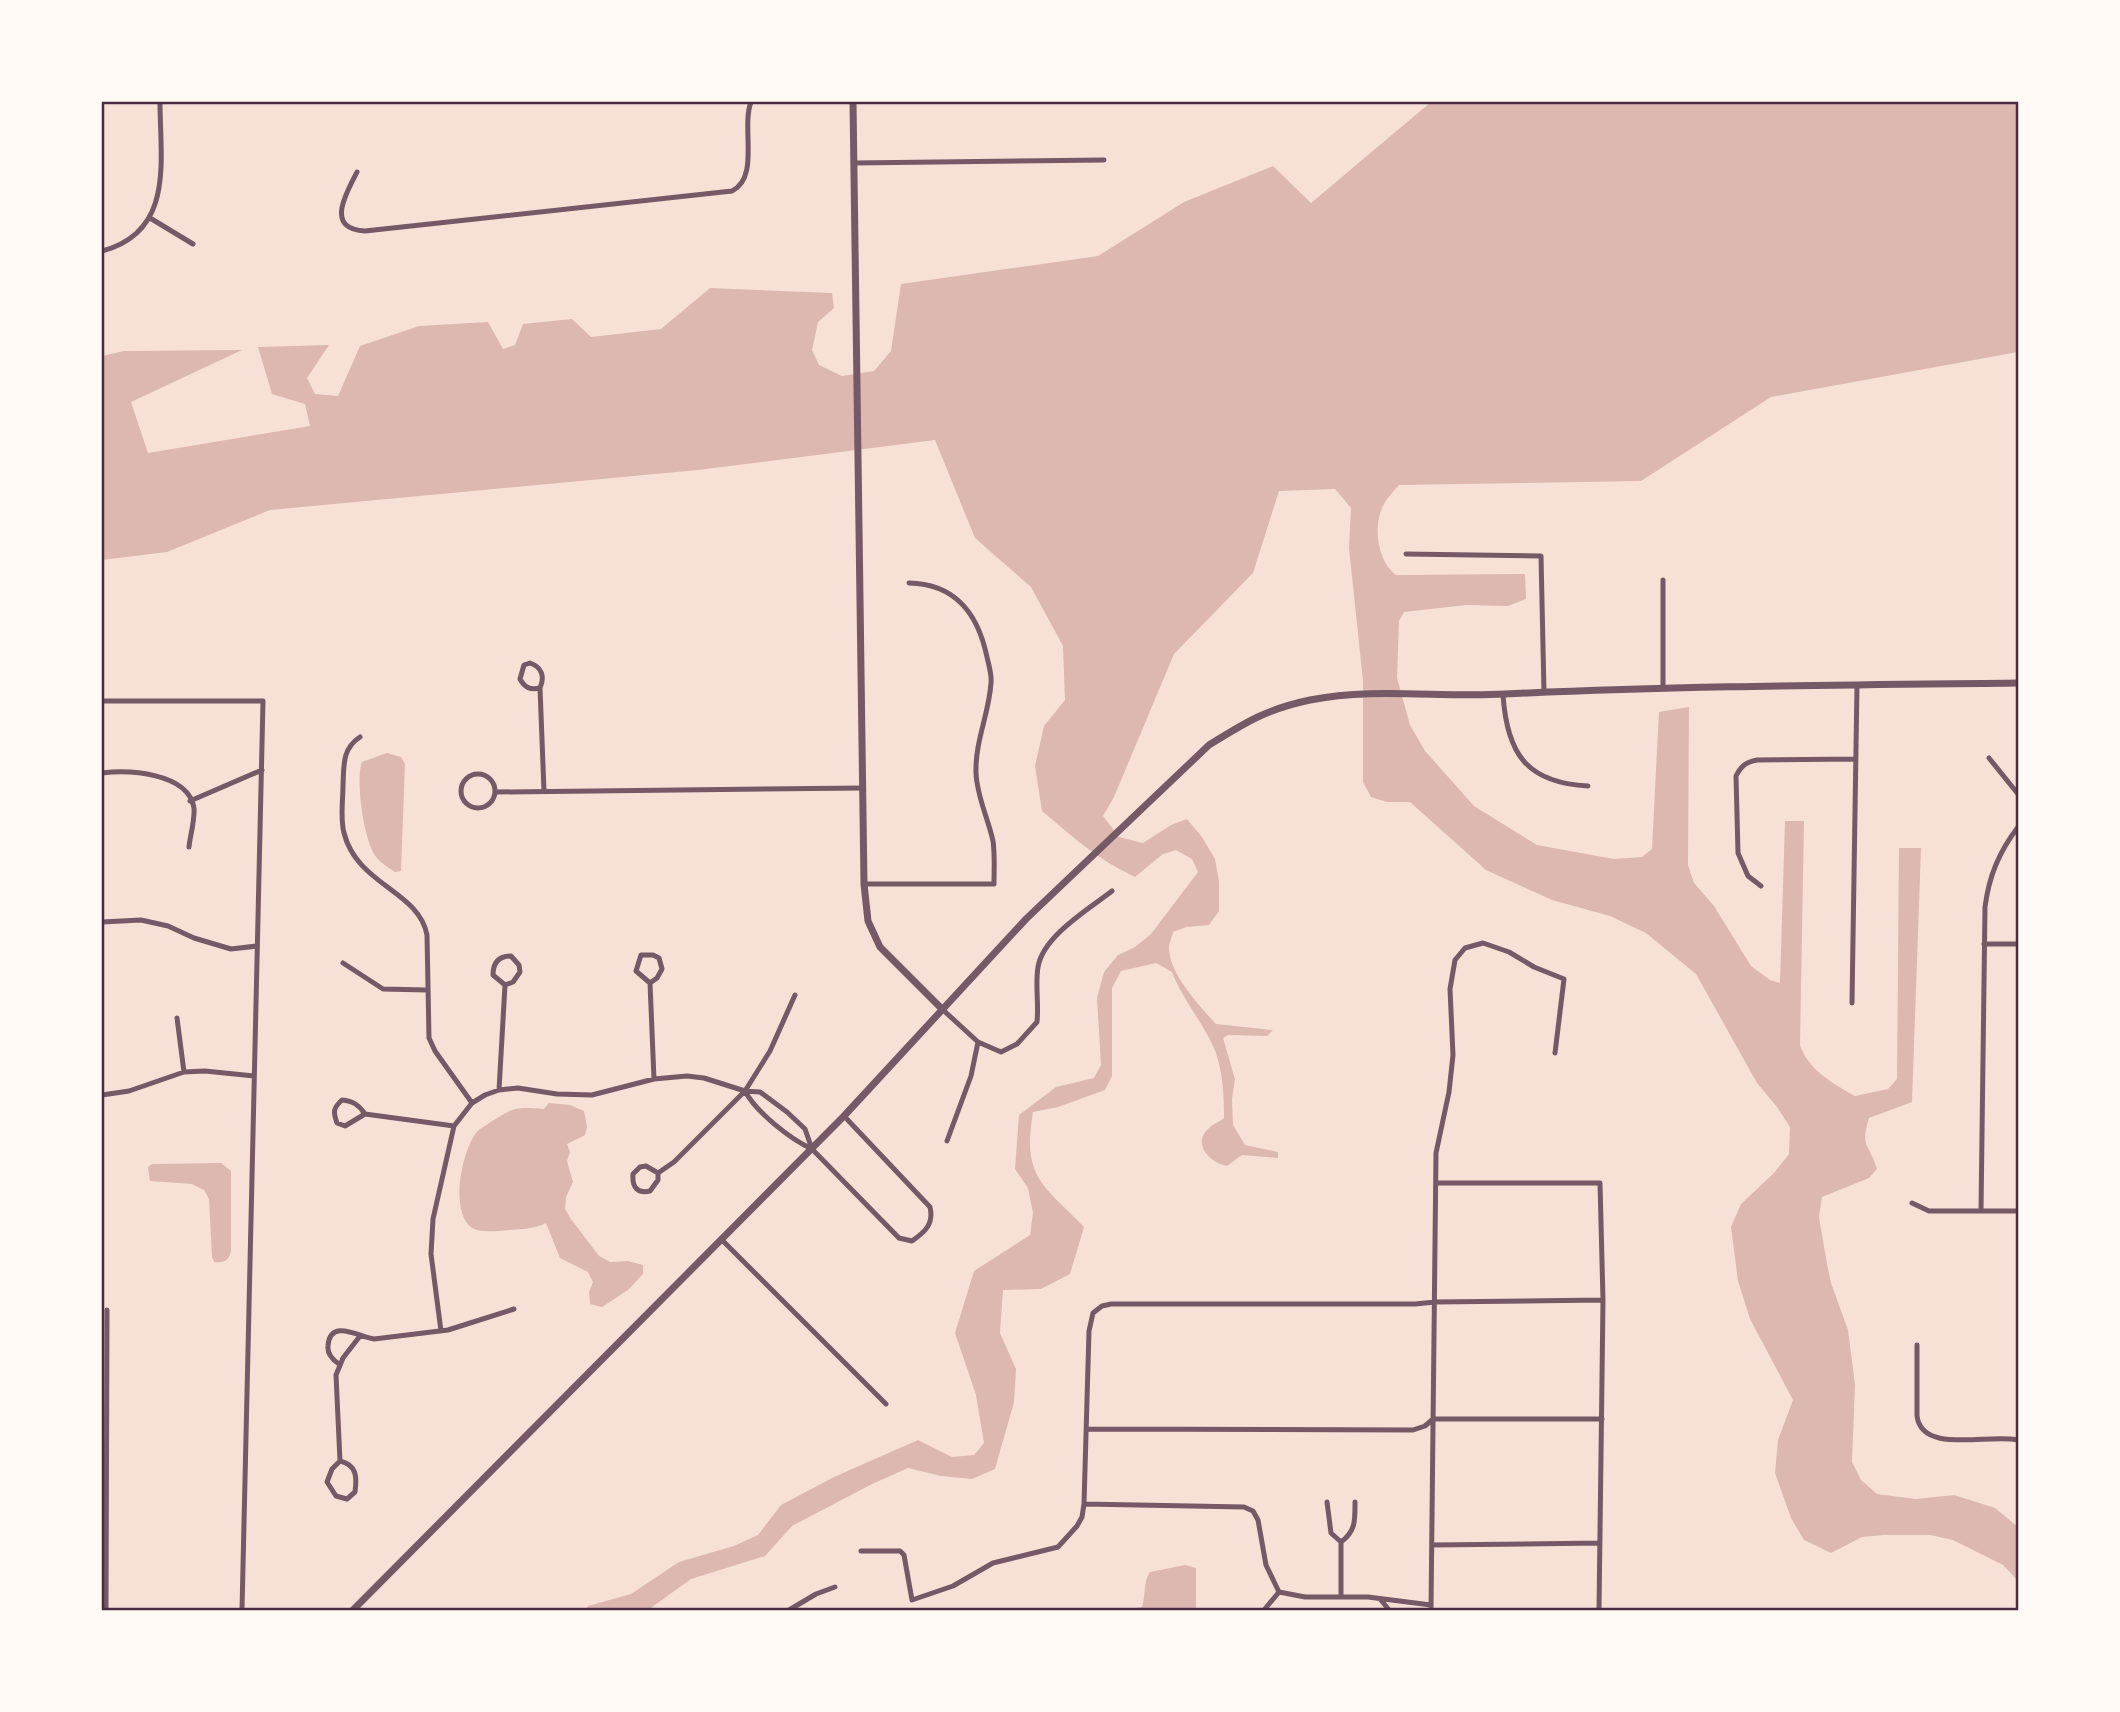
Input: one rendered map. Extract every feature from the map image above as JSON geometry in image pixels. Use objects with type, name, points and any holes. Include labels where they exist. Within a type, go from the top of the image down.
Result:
[{"type":"street","points":[[102,251],[130,239],[150,218],[160,188],[160,102]]},
{"type":"street","points":[[357,172],[340,212],[346,224],[358,231],[732,191],[747,177],[747,115],[751,102]]},
{"type":"street","points":[[853,102],[864,884],[868,921],[880,947],[942,1009],[978,1042],[1001,1052],[1017,1044],[1037,1022],[1038,966],[1044,950],[1070,923],[1112,891]]},
{"type":"street","points":[[854,163],[1104,160]]},
{"type":"street","points":[[150,218],[193,244]]},
{"type":"street","points":[[1406,554],[1541,556],[1544,692]]},
{"type":"street","points":[[1663,580],[1663,687]]},
{"type":"street","points":[[864,884],[994,884],[992,840],[978,795],[976,778],[977,742],[992,679],[984,642],[978,627],[960,600],[949,592],[932,586],[909,583]]},
{"type":"street","points":[[540,688],[531,689],[524,686],[520,679],[524,665],[535,665],[542,671],[543,682],[540,688],[544,791]]},
{"type":"street","points":[[353,1611],[812,1149],[1026,919],[1084,867],[1209,745],[1264,712],[1312,700],[1360,695],[1503,695],[1663,687],[2018,684]]},
{"type":"street","points":[[1852,1003],[1857,685]]},
{"type":"street","points":[[1503,695],[1509,737],[1527,764],[1554,781],[1588,786]]},
{"type":"street","points":[[102,701],[263,701],[242,1611]]},
{"type":"street","points":[[360,737],[350,744],[344,759],[345,836],[367,873],[415,908],[423,921],[428,935],[428,1030],[432,1045],[472,1103]]},
{"type":"street","points":[[1989,758],[2018,794]]},
{"type":"street","points":[[1761,886],[1748,876],[1738,853],[1736,776],[1739,769],[1744,764],[1757,760],[1856,759]]},
{"type":"street","points":[[190,801],[261,770]]},
{"type":"street","points":[[102,773],[139,772],[158,776],[174,783],[187,794],[194,808],[189,847]]},
{"type":"street","points":[[482,775],[494,784],[497,792],[491,802],[477,807],[466,802],[460,788],[469,776],[482,775]]},
{"type":"street","points":[[497,792],[863,788]]},
{"type":"street","points":[[1981,1211],[1985,907],[1992,873],[2018,827]]},
{"type":"street","points":[[102,922],[141,920],[168,926],[231,949],[257,946]]},
{"type":"street","points":[[1279,1592],[1305,1597],[1368,1597],[1431,1608],[1436,1153],[1449,1092],[1453,1055],[1450,989],[1455,960],[1465,948],[1483,943],[1564,979],[1555,1053]]},
{"type":"street","points":[[1984,944],[2018,944]]},
{"type":"street","points":[[650,983],[662,969],[659,958],[653,955],[641,956],[636,971],[650,983],[654,1079]]},
{"type":"street","points":[[511,956],[519,965],[520,972],[513,982],[505,985],[493,975],[493,969],[496,960],[511,956]]},
{"type":"street","points":[[343,963],[383,989],[427,990]]},
{"type":"street","points":[[499,1090],[505,985]]},
{"type":"street","points":[[658,1172],[674,1162],[745,1091],[770,1051],[795,995]]},
{"type":"street","points":[[177,1018],[184,1072]]},
{"type":"street","points":[[947,1141],[971,1076],[978,1042]]},
{"type":"street","points":[[102,1095],[129,1091],[184,1072],[205,1071],[254,1076]]},
{"type":"street","points":[[441,1331],[431,1240],[433,1219],[454,1126],[472,1103],[499,1090],[518,1088],[557,1094],[592,1095],[654,1079],[687,1076],[704,1078],[745,1091],[760,1091],[805,1129],[812,1149]]},
{"type":"street","points":[[745,1091],[750,1101],[796,1142],[812,1149],[899,1238],[912,1241],[923,1233],[931,1222],[930,1207],[844,1116]]},
{"type":"street","points":[[365,1114],[360,1106],[352,1101],[342,1100],[335,1106],[337,1123],[345,1126],[365,1114],[454,1126]]},
{"type":"street","points":[[640,1167],[658,1172],[658,1181],[650,1191],[644,1193],[632,1184],[633,1174],[640,1167]]},
{"type":"street","points":[[1436,1183],[1600,1183],[1603,1300],[1599,1611]]},
{"type":"street","points":[[1912,1203],[1929,1211],[2018,1211]]},
{"type":"street","points":[[722,1240],[886,1404]]},
{"type":"street","points":[[861,1551],[900,1551],[904,1555],[912,1600],[953,1586],[993,1563],[1058,1547],[1082,1517],[1089,1331],[1091,1319],[1097,1309],[1111,1304],[1415,1304],[1603,1300]]},
{"type":"street","points":[[339,1364],[329,1353],[330,1339],[341,1330],[374,1339],[441,1331],[514,1309]]},
{"type":"street","points":[[106,1611],[103,1447],[107,1310]]},
{"type":"street","points":[[340,1461],[348,1463],[354,1469],[357,1478],[355,1492],[347,1499],[336,1496],[327,1482],[332,1469],[340,1461],[335,1383],[339,1364],[360,1336]]},
{"type":"street","points":[[1917,1345],[1917,1424],[1926,1435],[1939,1439],[2018,1440]]},
{"type":"street","points":[[1087,1429],[1413,1430],[1425,1426],[1433,1419],[1602,1419]]},
{"type":"street","points":[[1327,1502],[1331,1534],[1341,1542]]},
{"type":"street","points":[[1341,1542],[1350,1536],[1355,1526],[1355,1502]]},
{"type":"street","points":[[1084,1504],[1244,1507],[1253,1511],[1258,1520],[1266,1565],[1279,1592]]},
{"type":"street","points":[[1341,1542],[1341,1597]]},
{"type":"street","points":[[1432,1545],[1600,1543]]},
{"type":"street","points":[[789,1611],[816,1594],[835,1587]]},
{"type":"street","points":[[1264,1611],[1279,1592]]},
{"type":"street","points":[[1381,1600],[1388,1611]]},
{"type":"shaded area","points":[[1431,102],[2018,102],[2018,352],[1771,397],[1641,481],[1399,485],[1382,508],[1378,535],[1385,562],[1396,575],[1525,574],[1526,599],[1508,606],[1466,605],[1404,612],[1399,621],[1397,678],[1410,725],[1425,751],[1474,806],[1537,845],[1614,859],[1642,857],[1652,849],[1659,712],[1689,707],[1688,865],[1694,883],[1714,906],[1751,966],[1770,980],[1780,983],[1785,821],[1804,821],[1800,1045],[1815,1069],[1855,1096],[1888,1089],[1897,1079],[1899,848],[1921,848],[1912,1102],[1869,1118],[1865,1141],[1877,1169],[1869,1178],[1822,1197],[1819,1217],[1831,1283],[1848,1330],[1855,1385],[1852,1462],[1861,1480],[1877,1494],[1916,1499],[1954,1495],[1995,1508],[2018,1527],[2018,1581],[2003,1565],[1953,1540],[1930,1535],[1862,1537],[1831,1553],[1804,1540],[1791,1518],[1775,1473],[1778,1440],[1793,1400],[1750,1319],[1738,1281],[1731,1227],[1741,1204],[1774,1173],[1789,1154],[1790,1127],[1757,1083],[1696,974],[1646,933],[1610,916],[1552,900],[1486,870],[1410,802],[1387,802],[1371,797],[1363,782],[1363,681],[1349,548],[1351,508],[1335,489],[1279,491],[1253,573],[1174,654],[1114,797],[1103,816],[1119,837],[1143,843],[1171,825],[1187,819],[1215,859],[1219,882],[1219,911],[1209,925],[1186,927],[1173,932],[1169,946],[1170,958],[1186,989],[1216,1024],[1273,1030],[1267,1036],[1228,1035],[1223,1038],[1235,1079],[1232,1099],[1233,1125],[1245,1145],[1278,1152],[1278,1158],[1242,1155],[1227,1166],[1209,1157],[1202,1146],[1204,1134],[1224,1118],[1222,1077],[1212,1043],[1172,972],[1156,963],[1121,971],[1112,988],[1112,1076],[1105,1090],[1058,1107],[1033,1112],[1030,1151],[1033,1166],[1047,1189],[1084,1227],[1070,1274],[1041,1289],[1003,1290],[1000,1333],[1016,1369],[1014,1402],[995,1469],[972,1479],[941,1476],[908,1468],[792,1526],[765,1556],[691,1579],[648,1610],[585,1610],[588,1606],[631,1594],[679,1562],[734,1546],[758,1535],[781,1505],[834,1477],[918,1440],[952,1457],[974,1455],[984,1443],[976,1395],[955,1333],[974,1271],[1030,1235],[1033,1213],[1028,1188],[1015,1169],[1019,1115],[1056,1087],[1094,1078],[1101,1065],[1097,998],[1104,972],[1118,955],[1135,947],[1151,934],[1198,872],[1192,859],[1176,850],[1163,854],[1135,877],[1098,856],[1042,811],[1035,766],[1044,726],[1065,700],[1063,646],[1031,587],[975,538],[935,440],[698,470],[270,510],[167,552],[102,560],[102,356],[124,351],[242,350],[131,402],[148,453],[310,426],[305,404],[272,394],[258,347],[329,345],[307,378],[315,394],[338,396],[360,346],[419,326],[488,322],[503,349],[515,345],[523,324],[572,319],[591,337],[661,329],[710,288],[832,293],[834,308],[818,322],[812,350],[819,365],[842,376],[874,371],[891,351],[901,284],[1098,256],[1184,202],[1273,166],[1311,203]]},
{"type":"shaded area","points":[[387,753],[401,757],[405,764],[401,871],[395,872],[372,851],[360,796],[362,762]]},
{"type":"shaded area","points":[[549,1103],[570,1105],[584,1111],[587,1127],[585,1135],[567,1144],[570,1152],[567,1161],[573,1182],[566,1197],[565,1209],[599,1256],[610,1262],[628,1261],[643,1265],[643,1274],[628,1290],[602,1307],[590,1304],[589,1292],[593,1282],[588,1272],[560,1258],[546,1223],[523,1229],[480,1231],[472,1228],[465,1220],[461,1209],[460,1181],[466,1153],[476,1133],[510,1111],[520,1108],[544,1109]]},
{"type":"shaded area","points":[[221,1163],[231,1171],[231,1249],[226,1260],[214,1262],[209,1199],[204,1190],[192,1184],[150,1181],[148,1167],[152,1164]]},
{"type":"shaded area","points":[[1185,1565],[1196,1568],[1196,1610],[1124,1610],[1142,1607],[1146,1580],[1150,1572]]}]
